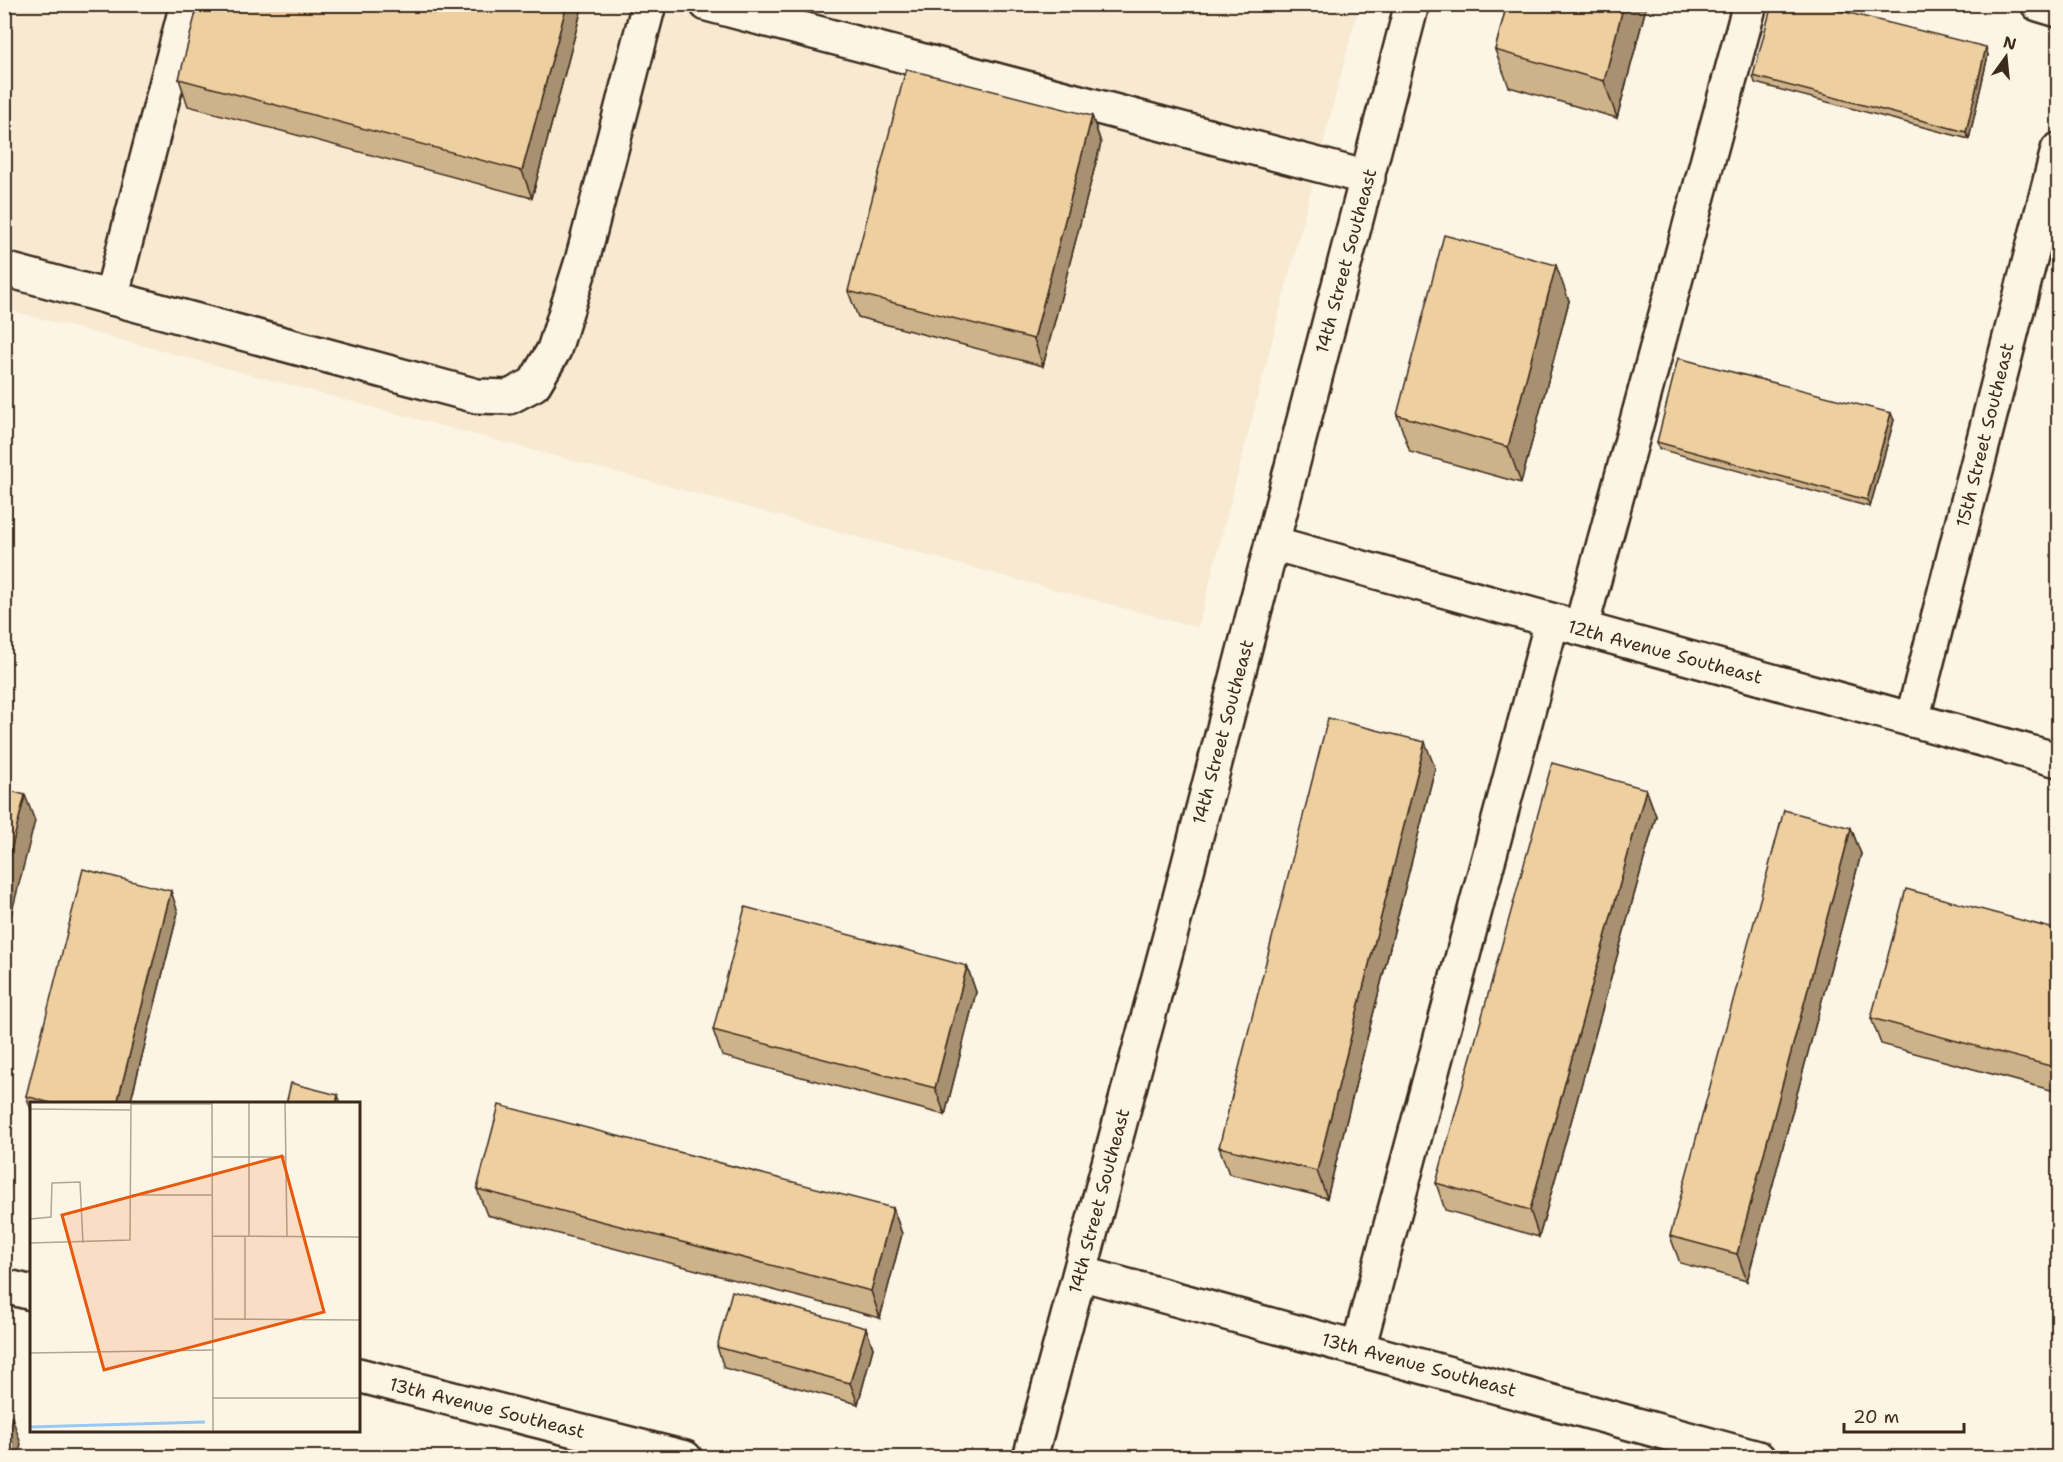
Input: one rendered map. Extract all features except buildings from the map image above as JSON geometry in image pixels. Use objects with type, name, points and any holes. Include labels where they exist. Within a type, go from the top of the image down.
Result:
[{"type":"street","points":[[111,298],[187,4]]},
{"type":"street","points":[[4,269],[477,396],[509,397],[534,384],[554,350],[582,261],[649,4]]},
{"type":"street","points":[[707,4],[1368,178]]},
{"type":"street","name":"14th Street Southeast","points":[[1030,1458],[1412,4]]},
{"type":"street","points":[[1358,1349],[1567,625],[1750,4]]},
{"type":"street","points":[[2038,4],[2058,10]]},
{"type":"street","name":"15th Street Southeast","points":[[1912,720],[2058,150]]},
{"type":"street","name":"12th Avenue Southeast","points":[[1272,543],[2058,760]]},
{"type":"street","name":"13th Avenue Southeast","points":[[1080,1273],[1758,1458]]},
{"type":"street","points":[[4,1286],[30,1292]]},
{"type":"street","name":"13th Avenue Southeast","points":[[360,1376],[686,1458]]},
{"type":"shaded area","points":[[4,5],[1359,5],[1198,628],[5,309]]}]
